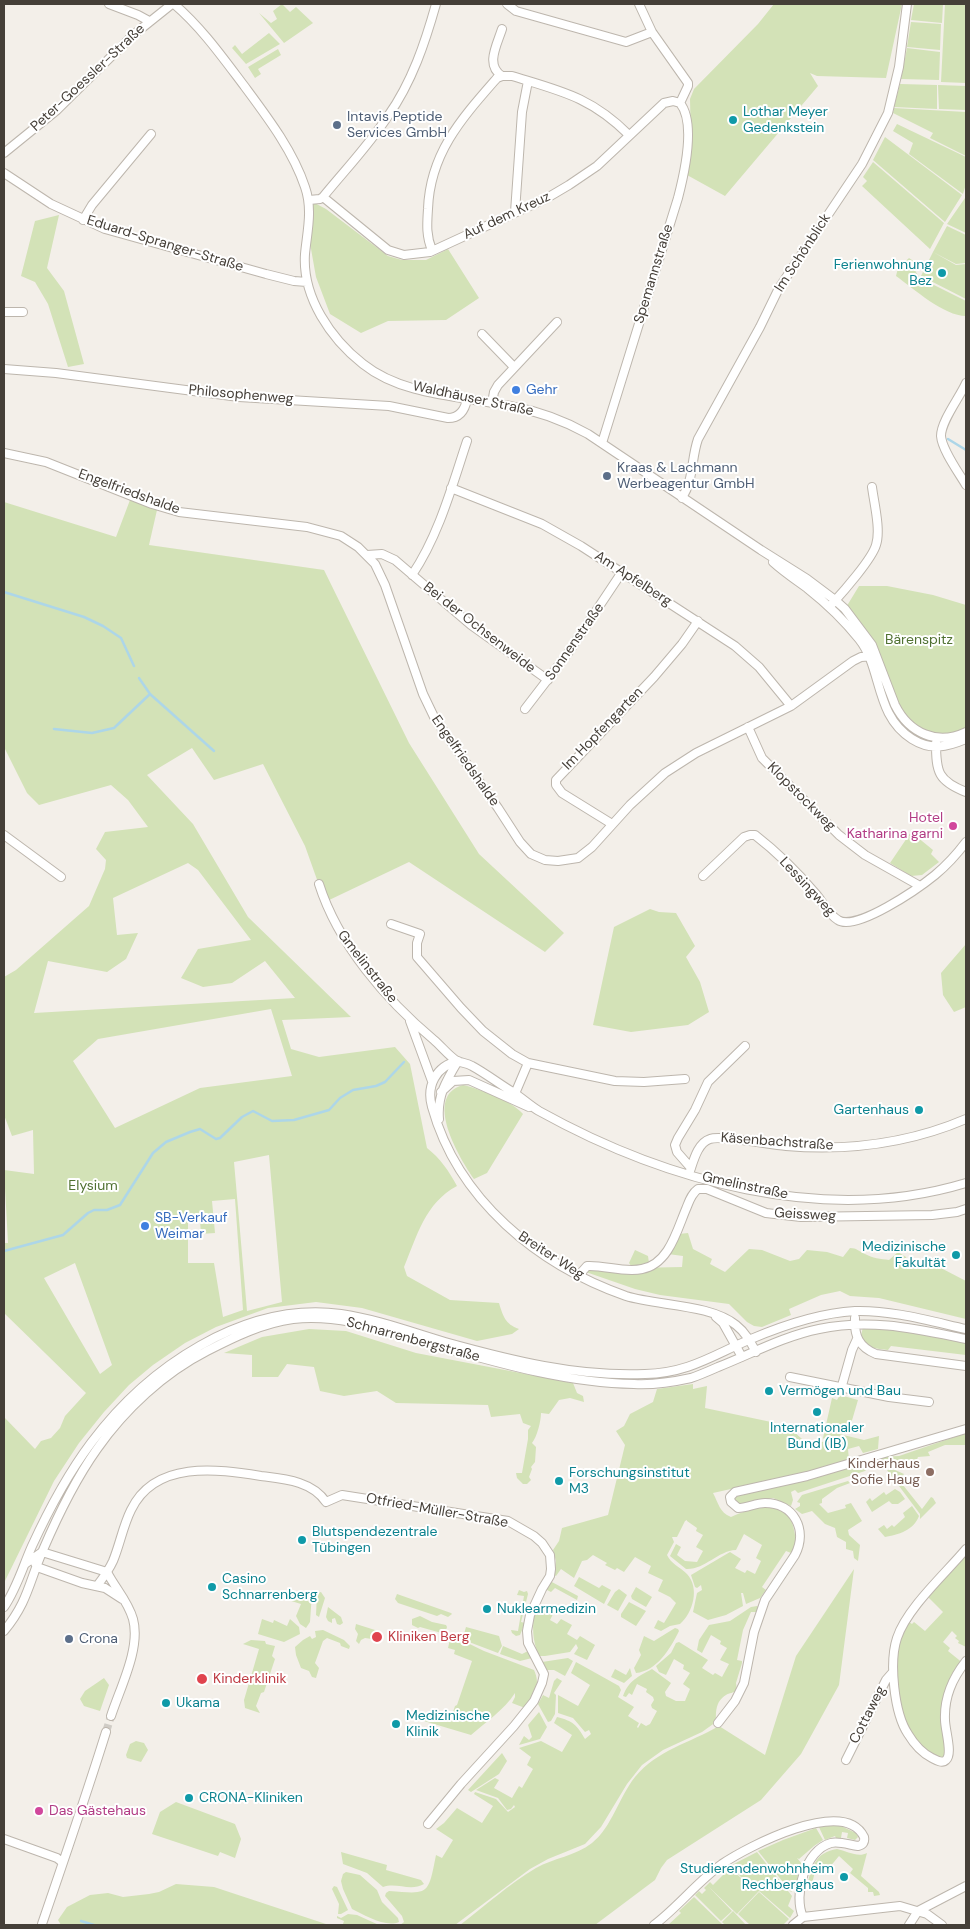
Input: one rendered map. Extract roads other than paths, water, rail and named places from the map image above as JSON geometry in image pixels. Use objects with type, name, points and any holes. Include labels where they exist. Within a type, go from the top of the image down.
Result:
[{"type":"street","points":[[109,4],[138,15],[149,22]]},
{"type":"street","name":"Peter-Goessler-Straße","points":[[4,153],[57,110],[149,22],[173,4]]},
{"type":"street","name":"Waldhäuser Straße","points":[[173,4],[218,50],[262,108],[296,166],[309,200],[305,264],[307,282],[312,298],[326,324],[364,366],[379,375],[434,393],[528,410],[550,416],[573,426],[602,443],[682,498],[807,579],[835,600],[845,609],[872,653],[899,714],[918,732],[936,738]]},
{"type":"street","points":[[309,200],[320,199],[323,196],[374,136],[396,103],[420,56],[436,4]]},
{"type":"street","points":[[507,4],[516,11],[626,42],[652,32]]},
{"type":"street","points":[[639,4],[652,32],[688,83],[680,103]]},
{"type":"street","name":"Im Schönblick","points":[[682,498],[690,483],[694,450],[779,288],[862,164],[888,113],[899,67],[907,4]]},
{"type":"street","points":[[502,29],[492,61],[494,68],[502,76]]},
{"type":"street","points":[[432,250],[426,229],[429,188],[438,159],[462,119],[497,78],[512,76],[563,91],[584,100],[607,115],[630,136]]},
{"type":"street","points":[[514,212],[522,112],[528,81]]},
{"type":"street","name":"Auf dem Kreuz","points":[[323,196],[388,250],[404,255],[432,250],[548,198],[596,166],[664,103],[672,101],[680,103]]},
{"type":"street","name":"Spemannstraße","points":[[602,443],[684,175],[687,125],[685,110],[680,103]]},
{"type":"street","points":[[83,220],[92,205],[151,134]]},
{"type":"street","name":"Eduard-Spranger-Straße","points":[[4,173],[51,204],[83,220],[118,233],[284,279],[307,282]]},
{"type":"street","points":[[4,312],[23,312]]},
{"type":"street","points":[[492,403],[494,392],[498,385],[557,322]]},
{"type":"street","points":[[482,334],[514,367]]},
{"type":"street","name":"Philosophenweg","points":[[4,369],[56,373],[239,397],[389,406],[448,418],[454,418],[464,411],[467,399]]},
{"type":"street","points":[[966,383],[944,425],[941,437],[945,449],[966,485]]},
{"type":"street","name":"Bei der Ochsenweide","points":[[412,575],[433,537],[467,441]]},
{"type":"street","name":"Engelfriedshalde","points":[[4,453],[46,462],[152,504],[179,512],[297,525],[323,530],[349,540],[375,564],[385,584],[420,686],[435,719],[526,850],[537,857],[552,861],[578,858],[592,847],[612,824],[665,774],[692,756],[790,706],[853,661],[861,656],[872,653]]},
{"type":"street","points":[[829,607],[873,552],[876,544],[877,528],[872,487]]},
{"type":"street","name":"Am Apfelberg","points":[[451,488],[549,527],[622,572],[698,621],[747,656],[759,667],[790,706]]},
{"type":"street","name":"Waldhäuser Straße","points":[[761,550],[775,564],[829,607],[872,653],[885,706],[895,723],[903,732],[918,743],[936,748]]},
{"type":"street","name":"Bei der Ochsenweide","points":[[367,555],[389,556],[471,625],[548,680]]},
{"type":"street","name":"Sonnenstraße","points":[[525,709],[548,680],[622,572]]},
{"type":"street","name":"Im Hopfengarten","points":[[612,824],[562,792],[556,785],[556,780],[654,677],[682,644],[698,621]]},
{"type":"street","name":"Klopstockweg","points":[[748,727],[762,758],[830,827],[857,850],[920,886]]},
{"type":"street","points":[[966,732],[957,736],[936,738],[939,774],[945,781],[966,792]]},
{"type":"street","points":[[936,748],[966,739]]},
{"type":"street","points":[[4,835],[61,877]]},
{"type":"street","name":"Lessingweg","points":[[703,876],[744,836],[755,835],[808,885],[831,914],[838,920],[846,923],[859,921],[920,886],[948,863],[966,842]]},
{"type":"street","name":"Gmelinstraße","points":[[319,884],[324,902],[337,928],[363,965],[409,1019],[458,1061],[472,1066],[514,1097],[612,1146],[757,1190],[798,1197],[840,1200],[891,1198],[924,1193],[966,1183]]},
{"type":"street","points":[[391,924],[420,934],[417,943],[417,957],[470,1019],[498,1043],[528,1063],[615,1081],[644,1082],[685,1079]]},
{"type":"street","name":"Gmelinstraße","points":[[409,1019],[432,1081]]},
{"type":"street","points":[[690,1171],[677,1152],[675,1146],[678,1138],[695,1110],[708,1082],[745,1046]]},
{"type":"street","points":[[432,1081],[436,1073],[444,1066],[458,1061]]},
{"type":"street","name":"Breiter Weg","points":[[440,1127],[439,1105],[441,1092],[458,1061]]},
{"type":"street","points":[[514,1097],[528,1063]]},
{"type":"street","name":"Gmelinstraße","points":[[441,1092],[453,1081],[469,1080],[514,1097]]},
{"type":"street","name":"Breiter Weg","points":[[432,1081],[432,1105],[453,1159],[471,1187],[510,1229],[531,1246],[579,1275],[628,1296],[712,1314],[735,1324],[750,1340],[756,1352]]},
{"type":"street","name":"Käsenbachstraße","points":[[690,1171],[699,1148],[710,1139],[805,1147],[850,1146],[914,1137],[943,1129],[966,1118]]},
{"type":"street","name":"Geissweg","points":[[579,1275],[588,1266],[634,1270],[644,1269],[658,1262],[670,1245],[692,1196],[698,1189],[707,1189],[766,1213],[801,1217],[932,1215],[966,1209]]},
{"type":"street","points":[[855,1311],[857,1339],[864,1348],[876,1354],[966,1366]]},
{"type":"street","name":"Schnarrenbergstraße","points":[[4,1607],[13,1592],[54,1501],[70,1472],[98,1434],[134,1394],[154,1376],[190,1352],[226,1334],[270,1318],[312,1312],[351,1316],[512,1359],[559,1368],[601,1373],[646,1374],[671,1371],[709,1360],[750,1340],[788,1325],[813,1318],[855,1311],[910,1316],[966,1329]]},
{"type":"street","points":[[712,1314],[723,1323],[742,1357]]},
{"type":"street","name":"Schnarrenbergstraße","points":[[4,1631],[26,1599],[42,1552],[64,1504],[97,1448],[139,1400],[194,1358],[248,1332],[272,1324],[312,1318],[333,1319],[362,1324],[491,1361],[573,1379],[636,1384],[692,1378],[817,1329],[855,1323],[909,1326],[966,1339]]},
{"type":"street","points":[[841,1389],[857,1339]]},
{"type":"street","points":[[790,1377],[841,1389],[898,1399],[929,1402]]},
{"type":"street","points":[[718,1722],[741,1690],[746,1676],[754,1632],[765,1600],[799,1548],[801,1534],[797,1520],[786,1508],[763,1503],[742,1508],[735,1507],[730,1498],[735,1492],[807,1476],[966,1429]]},
{"type":"street","name":"Otfried-Müller-Straße","points":[[97,1586],[114,1558],[130,1512],[143,1494],[157,1482],[186,1471],[203,1469],[227,1470],[303,1484],[316,1490],[326,1502],[342,1495],[508,1521],[528,1531],[547,1550],[551,1562],[550,1576],[530,1615],[527,1631],[528,1642],[544,1674],[542,1683],[534,1701],[514,1726],[428,1824]]},
{"type":"street","points":[[31,1549],[37,1567],[111,1591],[124,1600]]},
{"type":"street","points":[[966,1549],[906,1620],[894,1647],[893,1672],[901,1718],[907,1734],[930,1757],[943,1762],[947,1760],[950,1754],[946,1731],[945,1703],[957,1672],[966,1661]]},
{"type":"street","points":[[25,1564],[42,1552],[106,1572],[123,1596],[132,1618],[135,1640],[131,1658],[111,1716]]},
{"type":"street","name":"Cottaweg","points":[[846,1760],[886,1680],[893,1672]]},
{"type":"street","points":[[42,1924],[62,1862],[77,1826],[106,1732]]},
{"type":"street","points":[[654,1925],[721,1865],[753,1847],[791,1830],[816,1822],[840,1822],[860,1831],[865,1839],[862,1845],[831,1843],[818,1849],[811,1857],[805,1870],[801,1894],[800,1908],[804,1917]]},
{"type":"street","points":[[4,1839],[57,1858],[62,1862]]},
{"type":"street","points":[[909,1925],[918,1911],[966,1886]]},
{"type":"street","points":[[793,1925],[804,1917],[900,1906],[927,1914],[942,1925]]},
{"type":"waterway","points":[[948,439],[966,450]]},
{"type":"waterway","points":[[4,592],[84,617],[103,626],[121,638],[134,666]]},
{"type":"waterway","points":[[139,678],[150,694],[214,751]]},
{"type":"waterway","points":[[54,729],[92,733],[114,728],[150,694]]},
{"type":"waterway","points":[[4,1251],[63,1235],[88,1213],[94,1210],[107,1210],[120,1205],[153,1153],[166,1142],[200,1129],[216,1139],[220,1138],[242,1117],[253,1111],[272,1121],[294,1120],[329,1110],[340,1098],[353,1090],[376,1086],[385,1082],[404,1062]]},
{"type":"waterway","points":[[81,1921],[94,1925]]},
{"type":"tunnel","points":[[106,1732],[111,1716]]},
{"type":"place","name":"Lothar Meyer Gedenkstein","points":[[733,120]]},
{"type":"place","name":"Intavis Peptide Services GmbH","points":[[337,125]]},
{"type":"place","name":"Ferienwohnung Bez","points":[[942,273]]},
{"type":"place","name":"Gehr","points":[[516,390]]},
{"type":"place","name":"Kraas & Lachmann Werbeagentur GmbH","points":[[607,476]]},
{"type":"place","name":"Hotel Katharina garni","points":[[953,826]]},
{"type":"place","name":"Gartenhaus","points":[[919,1110]]},
{"type":"place","name":"SB-Verkauf Weimar","points":[[145,1226]]},
{"type":"place","name":"Medizinische Fakultät","points":[[956,1255]]},
{"type":"place","name":"Vermögen und Bau","points":[[769,1391]]},
{"type":"place","name":"Internationaler Bund (IB)","points":[[817,1412]]},
{"type":"place","name":"Kinderhaus Sofie Haug","points":[[930,1472]]},
{"type":"place","name":"Forschungsinstitut M3","points":[[559,1481]]},
{"type":"place","name":"Blutspendezentrale Tübingen","points":[[302,1540]]},
{"type":"place","name":"Casino Schnarrenberg","points":[[212,1587]]},
{"type":"place","name":"Nuklearmedizin","points":[[487,1609]]},
{"type":"place","name":"Kliniken Berg","points":[[377,1637]]},
{"type":"place","name":"Crona","points":[[69,1639]]},
{"type":"place","name":"Kinderklinik","points":[[202,1679]]},
{"type":"place","name":"Ukama","points":[[166,1703]]},
{"type":"place","name":"Medizinische Klinik","points":[[396,1724]]},
{"type":"place","name":"CRONA-Kliniken","points":[[189,1798]]},
{"type":"place","name":"Das Gästehaus","points":[[39,1811]]},
{"type":"place","name":"Studierendenwohnheim Rechberghaus","points":[[844,1877]]},
{"type":"park label","name":"Bärenspitz","points":[[919,640]]},
{"type":"park label","name":"Elysium","points":[[93,1186]]}]
